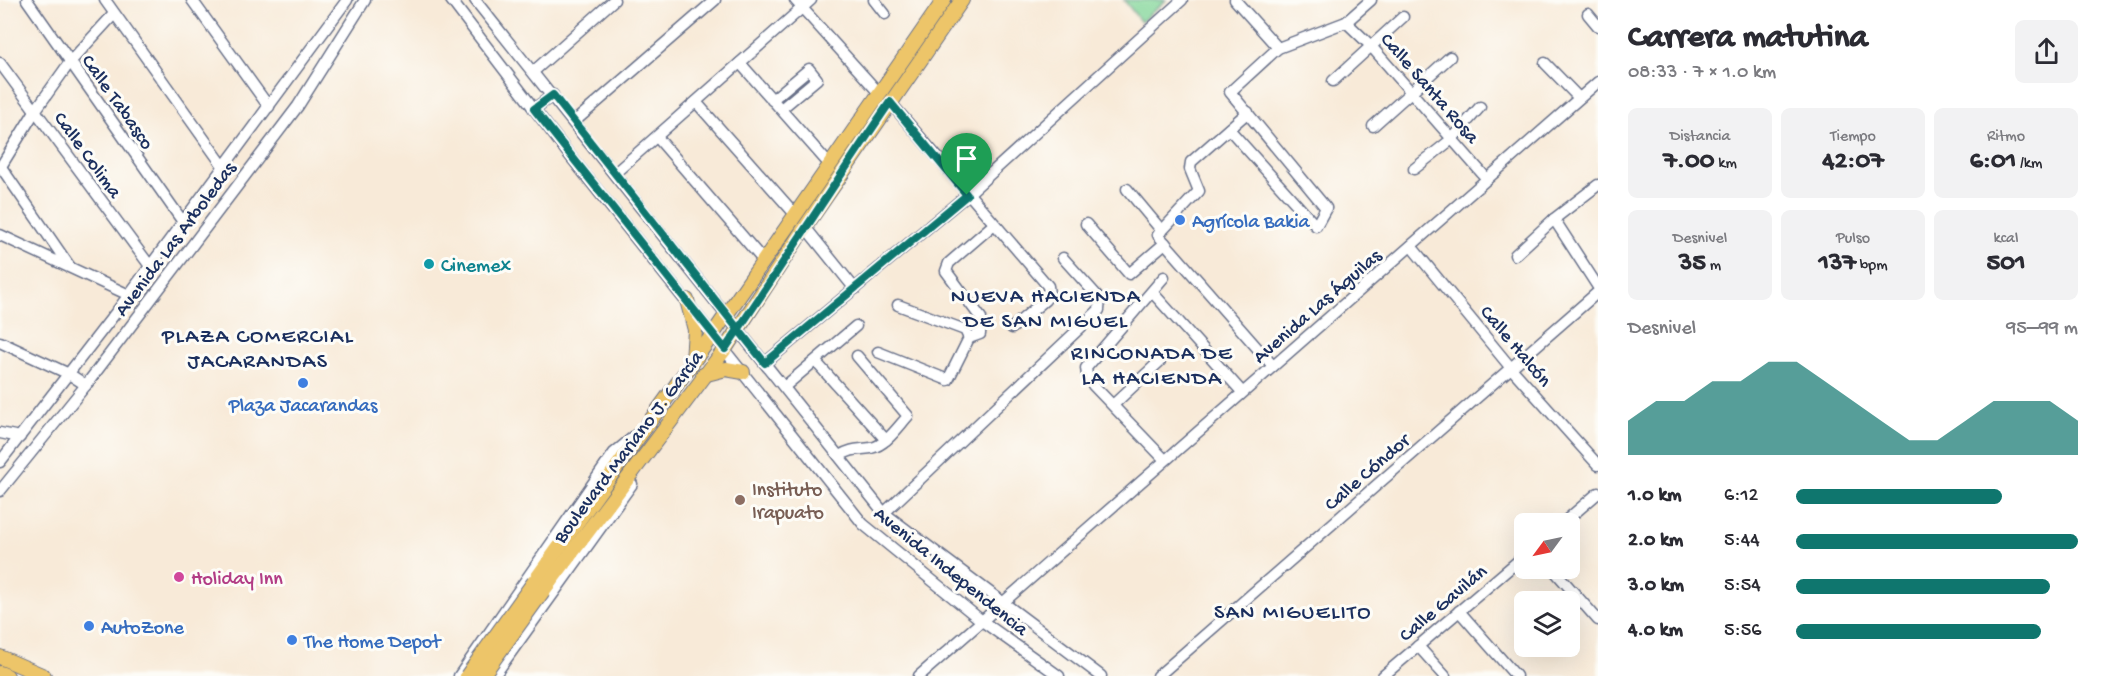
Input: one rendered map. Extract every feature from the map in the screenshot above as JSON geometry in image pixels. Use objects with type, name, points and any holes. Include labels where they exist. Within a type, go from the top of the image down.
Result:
[{"type":"main road","name":"Boulevard Mariano J. García","points":[[467,676],[725,349],[805,227],[944,0]]},
{"type":"main road","name":"Boulevard Mariano J. García","points":[[482,676],[538,587],[794,213],[829,164],[962,0]]},
{"type":"main road","points":[[687,300],[694,330],[693,361]]},
{"type":"main road","points":[[703,375],[726,369],[743,372]]},
{"type":"main road","points":[[0,657],[44,676]]},
{"type":"main road","points":[[0,673],[7,676]]},
{"type":"street","name":"Calle Tabasco","points":[[27,0],[183,222]]},
{"type":"street","points":[[105,0],[224,167]]},
{"type":"street","points":[[192,0],[269,107]]},
{"type":"street","name":"Avenida Las Arboledas","points":[[0,462],[129,295],[347,0]]},
{"type":"street","name":"Avenida Las Arboledas","points":[[0,491],[86,385],[298,106],[365,0]]},
{"type":"street","name":"Avenida Independencia","points":[[475,0],[534,71],[884,513],[1101,676]]},
{"type":"street","points":[[534,71],[614,0]]},
{"type":"street","points":[[574,122],[715,0]]},
{"type":"street","points":[[615,173],[740,63],[799,4],[811,0]]},
{"type":"street","points":[[874,0],[885,14]]},
{"type":"street","points":[[765,363],[967,195],[1182,0]]},
{"type":"street","points":[[1235,0],[1278,48]]},
{"type":"street","points":[[1229,129],[1316,226],[1326,208],[1230,92],[1278,48],[1346,21],[1371,0]]},
{"type":"street","name":"Avenida Independencia","points":[[458,2],[534,109],[863,524],[982,621],[1059,676]]},
{"type":"street","points":[[799,4],[1047,286],[1048,294],[1045,300],[1012,328]]},
{"type":"street","points":[[70,267],[0,168],[35,111],[70,62],[114,14]]},
{"type":"street","points":[[1588,14],[1598,26]]},
{"type":"street","points":[[1333,81],[1403,17]]},
{"type":"street","name":"Calle Santa Rosa","points":[[1346,21],[1412,92],[1487,179]]},
{"type":"street","points":[[1373,126],[1450,57]]},
{"type":"street","name":"Calle Colima","points":[[0,63],[150,266]]},
{"type":"street","points":[[740,63],[829,164]]},
{"type":"street","points":[[1545,63],[1579,98]]},
{"type":"street","points":[[772,100],[809,69],[817,79],[781,109]]},
{"type":"street","name":"Avenida Las Águilas","points":[[919,676],[1598,82]]},
{"type":"street","points":[[534,109],[553,95]]},
{"type":"street","points":[[696,102],[794,213]]},
{"type":"street","points":[[1414,169],[1452,139],[1480,107]]},
{"type":"street","points":[[1248,112],[1191,162],[1190,169],[1199,191],[1158,235],[1273,366]]},
{"type":"street","points":[[251,131],[268,144]]},
{"type":"street","points":[[657,137],[762,259]]},
{"type":"street","points":[[1515,255],[1554,219],[1598,185]]},
{"type":"street","points":[[1127,189],[1162,231]]},
{"type":"street","points":[[1554,219],[1598,287]]},
{"type":"street","points":[[1086,224],[1129,274],[1165,243]]},
{"type":"street","points":[[898,305],[967,334],[980,334],[981,318],[946,271],[949,263],[993,225]]},
{"type":"street","points":[[805,227],[855,289]]},
{"type":"street","points":[[0,235],[129,295]]},
{"type":"street","name":"Calle Halcón","points":[[1411,246],[1511,368],[1598,465]]},
{"type":"street","points":[[884,513],[1099,310],[1100,300],[1063,258]]},
{"type":"street","points":[[1164,277],[1153,293],[1086,368],[1093,385],[1165,460]]},
{"type":"street","name":"Calle Cóndor","points":[[1158,676],[1598,292]]},
{"type":"street","points":[[1153,293],[1242,392]]},
{"type":"street","points":[[784,387],[856,326]]},
{"type":"street","points":[[878,352],[948,380],[967,334]]},
{"type":"street","points":[[0,342],[69,374],[86,385]]},
{"type":"street","points":[[839,456],[854,447],[873,448],[885,440],[908,416],[857,356]]},
{"type":"street","points":[[1113,405],[1160,361]]},
{"type":"street","points":[[816,362],[885,440]]},
{"type":"street","points":[[459,676],[614,453],[648,424]]},
{"type":"street","points":[[30,425],[45,435]]},
{"type":"street","points":[[0,433],[20,438]]},
{"type":"street","points":[[494,676],[644,467],[659,435]]},
{"type":"street","points":[[1575,513],[1598,493]]},
{"type":"street","name":"Calle Gavilán","points":[[1383,676],[1397,672],[1418,646],[1514,564]]},
{"type":"street","points":[[1562,579],[1598,620]]},
{"type":"street","points":[[1459,611],[1516,676]]},
{"type":"street","points":[[486,637],[501,641],[509,655]]},
{"type":"street","points":[[1418,646],[1444,676]]},
{"type":"green space","points":[[1124,0],[1166,0],[1141,22]]},
{"type":"place","name":"Agrícola Bakia","points":[[1180,220]]},
{"type":"place","name":"Cinemex","points":[[429,264]]},
{"type":"place","name":"Plaza Jacarandas","points":[[303,383]]},
{"type":"place","name":"Instituto Irapuato","points":[[740,500]]},
{"type":"place","name":"Holiday Inn","points":[[179,577]]},
{"type":"place","name":"AutoZone","points":[[89,626]]},
{"type":"place","name":"The Home Depot","points":[[292,640]]},
{"type":"district","name":"NUEVA HACIENDA DE SAN MIGUEL","points":[[1046,306]]},
{"type":"district","name":"PLAZA COMERCIAL JACARANDAS","points":[[258,346]]},
{"type":"district","name":"RINCONADA DE LA HACIENDA","points":[[1152,364]]},
{"type":"district","name":"SAN MIGUELITO","points":[[1293,610]]},
{"type":"route","points":[[967,195],[765,363],[738,329],[726,313],[553,95],[534,109],[725,349],[738,329],[805,227],[890,102],[967,195]]}]
